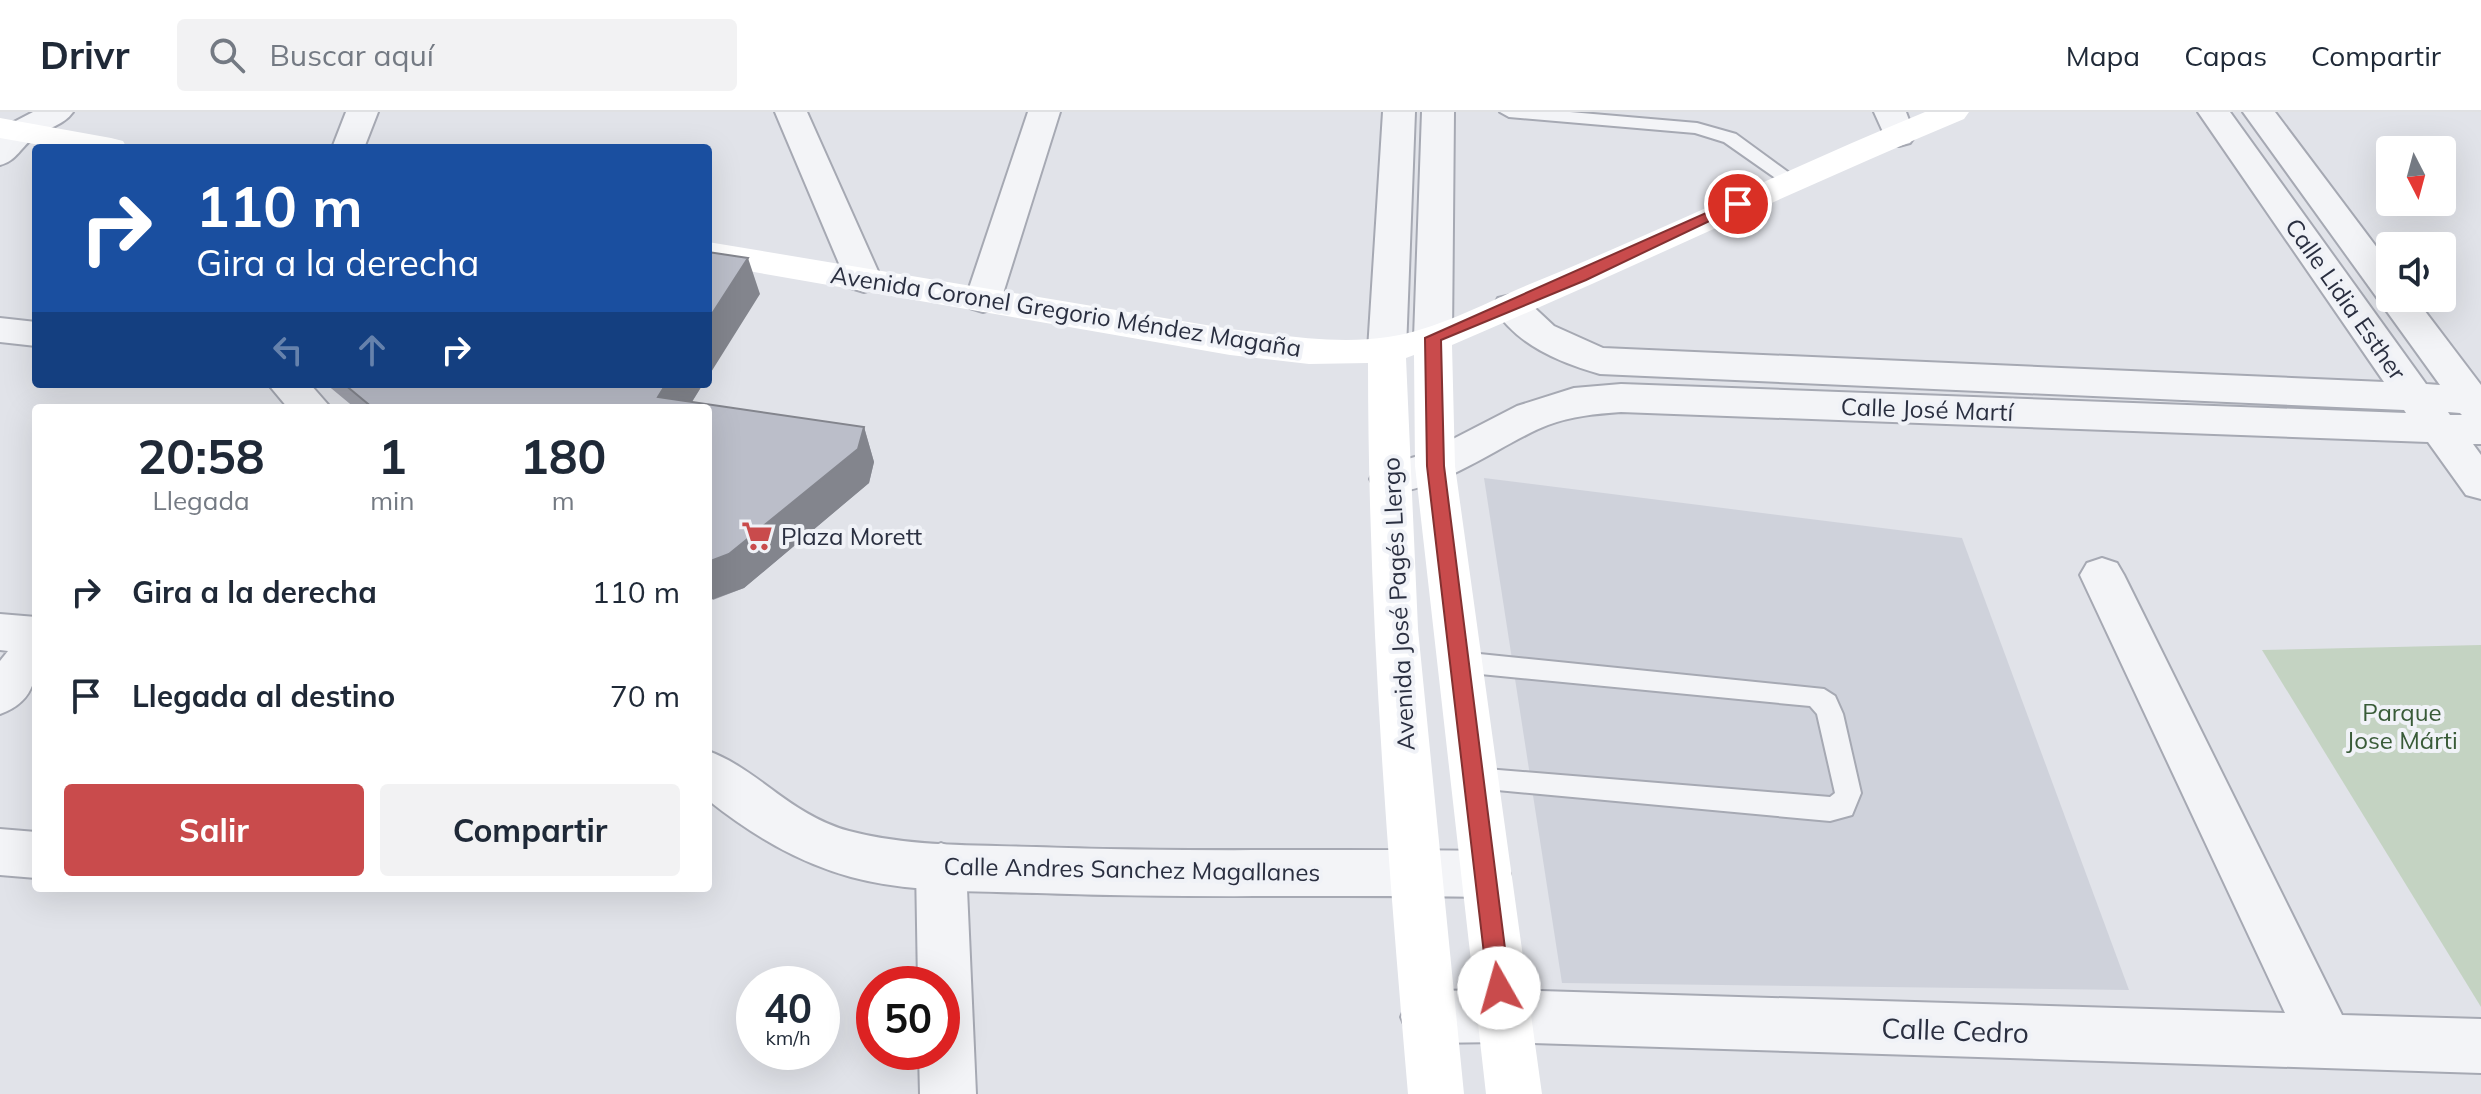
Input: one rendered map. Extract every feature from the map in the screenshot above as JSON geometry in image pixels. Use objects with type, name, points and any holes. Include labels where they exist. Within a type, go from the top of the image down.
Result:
[{"type":"main road","name":"Avenida Coronel Gregorio Méndez Magaña","points":[[712,254],[1230,342],[1309,351],[1387,350],[1433,338],[1511,307],[1790,180],[1894,124],[1953,112]]},
{"type":"main road","points":[[7,138],[69,144]]},
{"type":"main road","name":"Avenida José Pagés Llergo","points":[[1433,338],[1435,466],[1514,1094]]},
{"type":"main road","name":"Avenida José Pagés Llergo","points":[[1387,350],[1390,479],[1413,871],[1436,1094]]},
{"type":"street","points":[[7,138],[57,112]]},
{"type":"street","points":[[350,144],[362,112]]},
{"type":"street","points":[[791,112],[864,280]]},
{"type":"street","points":[[983,300],[1044,112]]},
{"type":"street","name":"Avenida José Pagés Llergo","points":[[1387,350],[1399,112]]},
{"type":"street","name":"Avenida José Pagés Llergo","points":[[1433,338],[1438,112]]},
{"type":"street","name":"Calle Lidia Esther","points":[[2214,112],[2415,397],[2481,484]]},
{"type":"street","name":"Calle Lidia Esther","points":[[2259,112],[2376,271]]},
{"type":"street","name":"Calle José Martí","points":[[1511,307],[1533,332],[1554,346],[1600,361],[2415,397],[2478,411]]},
{"type":"street","name":"Calle Lidia Esther","points":[[2406,312],[2478,411]]},
{"type":"street","points":[[0,330],[32,334]]},
{"type":"street","points":[[291,388],[307,404]]},
{"type":"street","name":"Calle José Martí","points":[[1390,479],[1435,466],[1531,416],[1574,402],[1621,398],[2439,429],[2478,411]]},
{"type":"street","points":[[2102,575],[2326,1041]]},
{"type":"street","points":[[0,632],[32,635]]},
{"type":"street","points":[[0,695],[32,653]]},
{"type":"street","name":"Calle Andres Sanchez Magallanes","points":[[712,775],[773,822],[803,837],[869,857],[941,866],[1064,872],[1413,871],[1485,874]]},
{"type":"street","points":[[0,852],[32,855]]},
{"type":"street","points":[[941,866],[948,1094]]},
{"type":"street","name":"Calle Cedro","points":[[1428,1017],[1503,1016],[2481,1046]]},
{"type":"lane","points":[[1509,112],[1697,128],[1730,138],[1790,180]]},
{"type":"lane","points":[[1460,662],[1815,696],[1826,703],[1830,714],[1848,793],[1843,807],[1830,809],[1474,779]]},
{"type":"shaded area","points":[[1484,478],[1962,538],[2129,990],[1562,983]]},
{"type":"green space","name":"Parque Jose Márti","points":[[2481,645],[2481,1007],[2262,650]]},
{"type":"building","points":[[712,253],[748,258],[712,314]]},
{"type":"building","points":[[349,388],[664,388],[658,397],[706,404],[368,404]]},
{"type":"building","points":[[712,405],[864,427],[858,449],[729,554],[712,560]]},
{"type":"place","name":"Plaza Morett","points":[[757,536]]},
{"type":"route","points":[[1499,988],[1435,466],[1433,338],[1581,277],[1738,204]]}]
